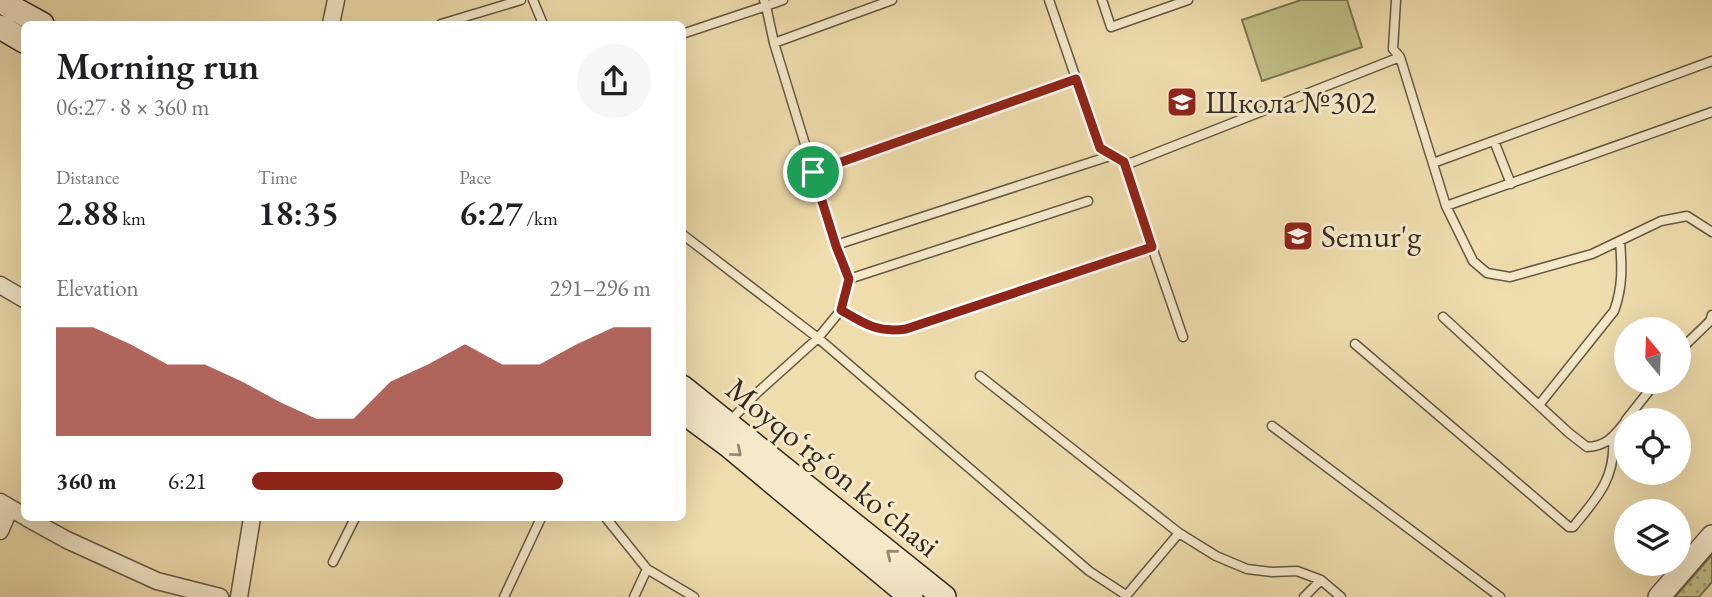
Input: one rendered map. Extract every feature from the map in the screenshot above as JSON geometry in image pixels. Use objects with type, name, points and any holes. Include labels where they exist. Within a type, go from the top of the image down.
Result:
[{"type":"main road","points":[[0,1],[37,21]]},
{"type":"main road","points":[[0,27],[21,39]]},
{"type":"main road","name":"Moyqoʻrgʻon koʻchasi","points":[[686,390],[944,597]]},
{"type":"main road","name":"Moyqoʻrgʻon koʻchasi","points":[[686,414],[729,445],[911,597]]},
{"type":"street","points":[[332,21],[336,0]]},
{"type":"street","points":[[0,285],[21,297]]},
{"type":"street","points":[[0,531],[15,511]]},
{"type":"street","points":[[33,521],[67,540],[157,581],[220,597]]},
{"type":"street","points":[[239,597],[252,521]]},
{"type":"street","points":[[1659,597],[1712,536]]},
{"type":"lane","points":[[451,21],[521,0]]},
{"type":"lane","points":[[533,0],[542,21]]},
{"type":"lane","points":[[686,33],[765,3],[783,0]]},
{"type":"lane","points":[[774,43],[892,0]]},
{"type":"lane","points":[[1049,0],[1100,148],[1128,164],[1400,57]]},
{"type":"lane","points":[[1102,0],[1111,27],[1188,0]]},
{"type":"lane","points":[[1396,0],[1392,49],[1400,57],[1446,206],[1473,261],[1487,273],[1510,276],[1592,254],[1661,221],[1687,216],[1712,232]]},
{"type":"lane","points":[[728,423],[818,338],[841,310],[849,279],[813,172],[774,43],[765,3]]},
{"type":"lane","points":[[1433,163],[1712,61]]},
{"type":"lane","points":[[813,172],[1076,79]]},
{"type":"lane","points":[[1446,206],[1712,112]]},
{"type":"lane","points":[[1494,141],[1511,184]]},
{"type":"lane","points":[[836,246],[1113,155]]},
{"type":"lane","points":[[1124,162],[1183,337]]},
{"type":"lane","points":[[849,279],[1088,201]]},
{"type":"lane","points":[[686,237],[818,338],[1089,571],[1125,596],[1179,533]]},
{"type":"lane","points":[[1539,405],[1614,311],[1620,295],[1623,272],[1620,241]]},
{"type":"lane","points":[[841,310],[870,327],[886,332],[906,329],[1152,247]]},
{"type":"lane","points":[[1355,344],[1569,527],[1600,495],[1605,485],[1614,451],[1613,438],[1600,446],[1587,447],[1443,317]]},
{"type":"lane","points":[[1691,339],[1711,320]]},
{"type":"lane","points":[[980,376],[1179,533],[1216,556],[1247,569],[1297,571],[1321,580],[1341,597]]},
{"type":"lane","points":[[1635,408],[1647,394]]},
{"type":"lane","points":[[1272,426],[1497,596]]},
{"type":"lane","points":[[333,562],[354,521]]},
{"type":"lane","points":[[504,597],[540,521]]},
{"type":"lane","points":[[608,521],[647,569],[694,597]]},
{"type":"lane","points":[[634,597],[647,569]]},
{"type":"lane","points":[[1304,597],[1321,580]]},
{"type":"shaded area","points":[[1301,0],[1347,0],[1362,47],[1262,81],[1242,20]]},
{"type":"shaded area","points":[[1712,555],[1712,582],[1699,597],[1675,597]]},
{"type":"place","name":"Школа №302","points":[[1182,102]]},
{"type":"place","name":"Semur'g","points":[[1298,236]]},
{"type":"route","points":[[1076,79],[1100,148],[1124,162],[1152,247],[906,329],[886,332],[870,327],[841,310],[849,279],[813,172],[1076,79]]}]
